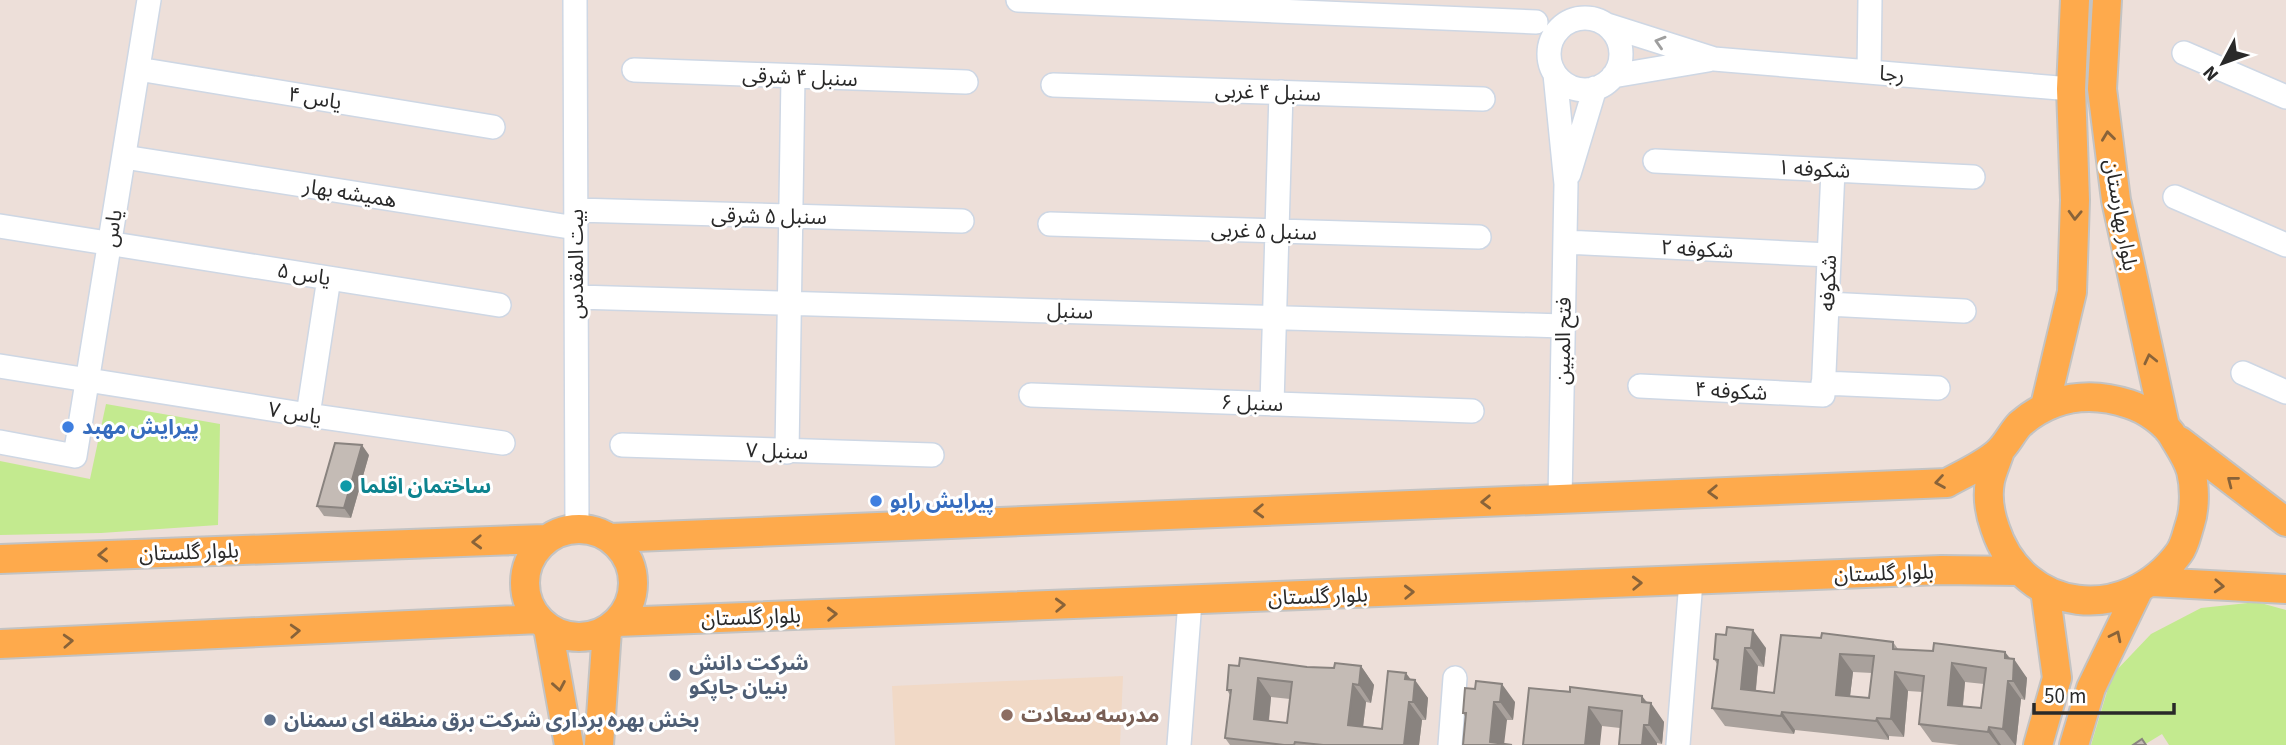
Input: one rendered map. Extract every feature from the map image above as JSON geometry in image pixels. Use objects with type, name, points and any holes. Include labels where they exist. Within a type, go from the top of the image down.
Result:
[{"type":"main road","name":"بلوار بهارستان","points":[[2045,406],[2072,292],[2075,200],[2071,89],[2075,0]]},
{"type":"main road","name":"بلوار بهارستان","points":[[2107,0],[2102,89],[2116,200],[2169,430]]},
{"type":"main road","points":[[2286,523],[2139,407],[2108,397],[2076,397],[2045,406],[2019,425],[2000,451],[1990,482],[1990,514],[2000,544],[2019,571],[2045,590],[2075,600],[2107,600],[2145,586],[2286,589]]},
{"type":"main road","points":[[2074,745],[2091,688],[2145,586],[2180,552],[2194,513],[2191,471],[2169,430]]},
{"type":"main road","points":[[610,538],[1947,483],[2000,451]]},
{"type":"main road","points":[[0,644],[543,624],[562,635],[593,636],[612,626],[628,606],[633,588],[631,569],[624,551],[610,538],[594,531],[577,528],[561,531],[545,540],[533,553],[526,569],[524,587],[529,604],[543,624],[569,745]]},
{"type":"main road","name":"بلوار گلستان","points":[[0,559],[545,540]]},
{"type":"main road","name":"بلوار گلستان","points":[[612,626],[1941,570],[2019,571]]},
{"type":"main road","points":[[2038,745],[2057,678],[2045,590]]},
{"type":"main road","points":[[599,745],[612,626]]},
{"type":"street","name":"یاس","points":[[0,442],[75,456],[149,0]]},
{"type":"street","name":"بیت المقدس","points":[[575,0],[577,528]]},
{"type":"street","points":[[1018,0],[1536,22]]},
{"type":"street","points":[[1527,0],[1552,63],[1563,82],[1573,88],[1584,90],[1604,82],[1714,59]]},
{"type":"street","points":[[1566,184],[1604,82],[1621,55],[1615,34],[1574,0]]},
{"type":"street","points":[[1869,72],[1870,0]]},
{"type":"street","points":[[1566,184],[1552,63],[1556,32],[1564,24],[1575,19],[1602,23],[1714,59]]},
{"type":"street","points":[[2184,53],[2286,97]]},
{"type":"street","name":"رجا","points":[[1714,59],[2071,89]]},
{"type":"street","name":"یاس ۴","points":[[138,69],[493,127]]},
{"type":"street","name":"سنبل ۴ شرقی","points":[[634,70],[966,82]]},
{"type":"street","points":[[787,452],[793,77]]},
{"type":"street","name":"سنبل ۴ غربی","points":[[1053,85],[1483,99]]},
{"type":"street","points":[[1272,404],[1281,92]]},
{"type":"street","name":"همیشه بهار","points":[[124,157],[576,219]]},
{"type":"street","name":"شکوفه ۱","points":[[1655,161],[1973,177]]},
{"type":"street","name":"شکوفه","points":[[1823,389],[1833,170]]},
{"type":"street","name":"فتح المبین","points":[[1560,499],[1566,184]]},
{"type":"street","points":[[2175,197],[2286,245]]},
{"type":"street","name":"سنبل ۵ شرقی","points":[[576,219],[791,216],[962,221]]},
{"type":"street","name":"سنبل ۵ غربی","points":[[1049,224],[1479,237]]},
{"type":"street","name":"یاس ۵","points":[[0,226],[499,305]]},
{"type":"street","name":"شکوفه ۲","points":[[1565,242],[1829,255]]},
{"type":"street","points":[[308,415],[329,278]]},
{"type":"street","name":"سنبل","points":[[577,297],[1563,326]]},
{"type":"street","points":[[1827,304],[1964,311]]},
{"type":"street","name":"یاس ۷","points":[[0,366],[503,443]]},
{"type":"street","points":[[2243,373],[2286,392]]},
{"type":"street","name":"شکوفه ۴","points":[[1640,386],[1938,388]]},
{"type":"street","name":"سنبل ۶","points":[[1031,395],[1472,411]]},
{"type":"street","name":"سنبل ۷","points":[[622,445],[932,455]]},
{"type":"street","points":[[1678,745],[1691,581]]},
{"type":"street","points":[[1179,745],[1190,601]]},
{"type":"street","points":[[1450,745],[1455,678]]},
{"type":"shaded area","name":"مدرسه سعادت","points":[[1123,676],[1120,745],[895,745],[892,686]]},
{"type":"green space","points":[[106,404],[220,424],[218,525],[101,533],[0,535],[0,461],[90,479]]},
{"type":"green space","points":[[2257,602],[2286,610],[2286,745],[2169,745],[2162,734],[2144,745],[2091,745],[2112,675],[2151,634],[2201,608]]},
{"type":"building","points":[[335,443],[362,445],[344,508],[317,506]]},
{"type":"building","points":[[1727,627],[1753,630],[1751,648],[1745,648],[1741,689],[1774,693],[1781,635],[1821,638],[1822,633],[1893,642],[1893,649],[1933,651],[1934,643],[2005,652],[2005,658],[2014,659],[2013,681],[2008,681],[2003,729],[1989,727],[1988,732],[1919,724],[1924,676],[1895,672],[1891,719],[1877,718],[1876,721],[1782,712],[1781,716],[1712,708],[1718,660],[1714,659],[1716,634],[1726,635]],"holes":[[[1840,654],[1874,656],[1869,698],[1836,695]],[[1952,663],[1986,668],[1981,708],[1948,705]]]},
{"type":"building","points":[[1240,658],[1307,667],[1334,668],[1335,663],[1361,666],[1359,685],[1353,684],[1348,725],[1382,729],[1388,671],[1406,673],[1405,679],[1415,680],[1413,702],[1409,702],[1404,745],[1323,745],[1295,742],[1294,745],[1284,745],[1225,738],[1231,690],[1227,690],[1229,665],[1239,666]],"holes":[[[1258,678],[1292,682],[1287,723],[1254,719]]]},
{"type":"building","points":[[1476,681],[1502,684],[1500,702],[1494,702],[1490,742],[1512,745],[1463,745],[1465,688],[1475,689]]},
{"type":"building","points":[[1570,687],[1642,696],[1642,702],[1651,703],[1649,725],[1644,725],[1642,745],[1619,745],[1622,711],[1589,707],[1585,745],[1523,745],[1529,688],[1570,692]]},
{"type":"building","points":[[2142,739],[2146,745],[2133,745]]},
{"type":"place","name":"پیرایش مهبد","points":[[68,427]]},
{"type":"place","name":"ساختمان اقلما","points":[[346,486]]},
{"type":"place","name":"پیرایش رابو","points":[[876,501]]},
{"type":"place","name":"شرکت دانش بنیان جاپکو","points":[[675,675]]},
{"type":"place","name":"مدرسه سعادت","points":[[1007,715]]},
{"type":"place","name":"بخش بهره برداری شرکت برق منطقه ای سمنان","points":[[270,720]]}]
